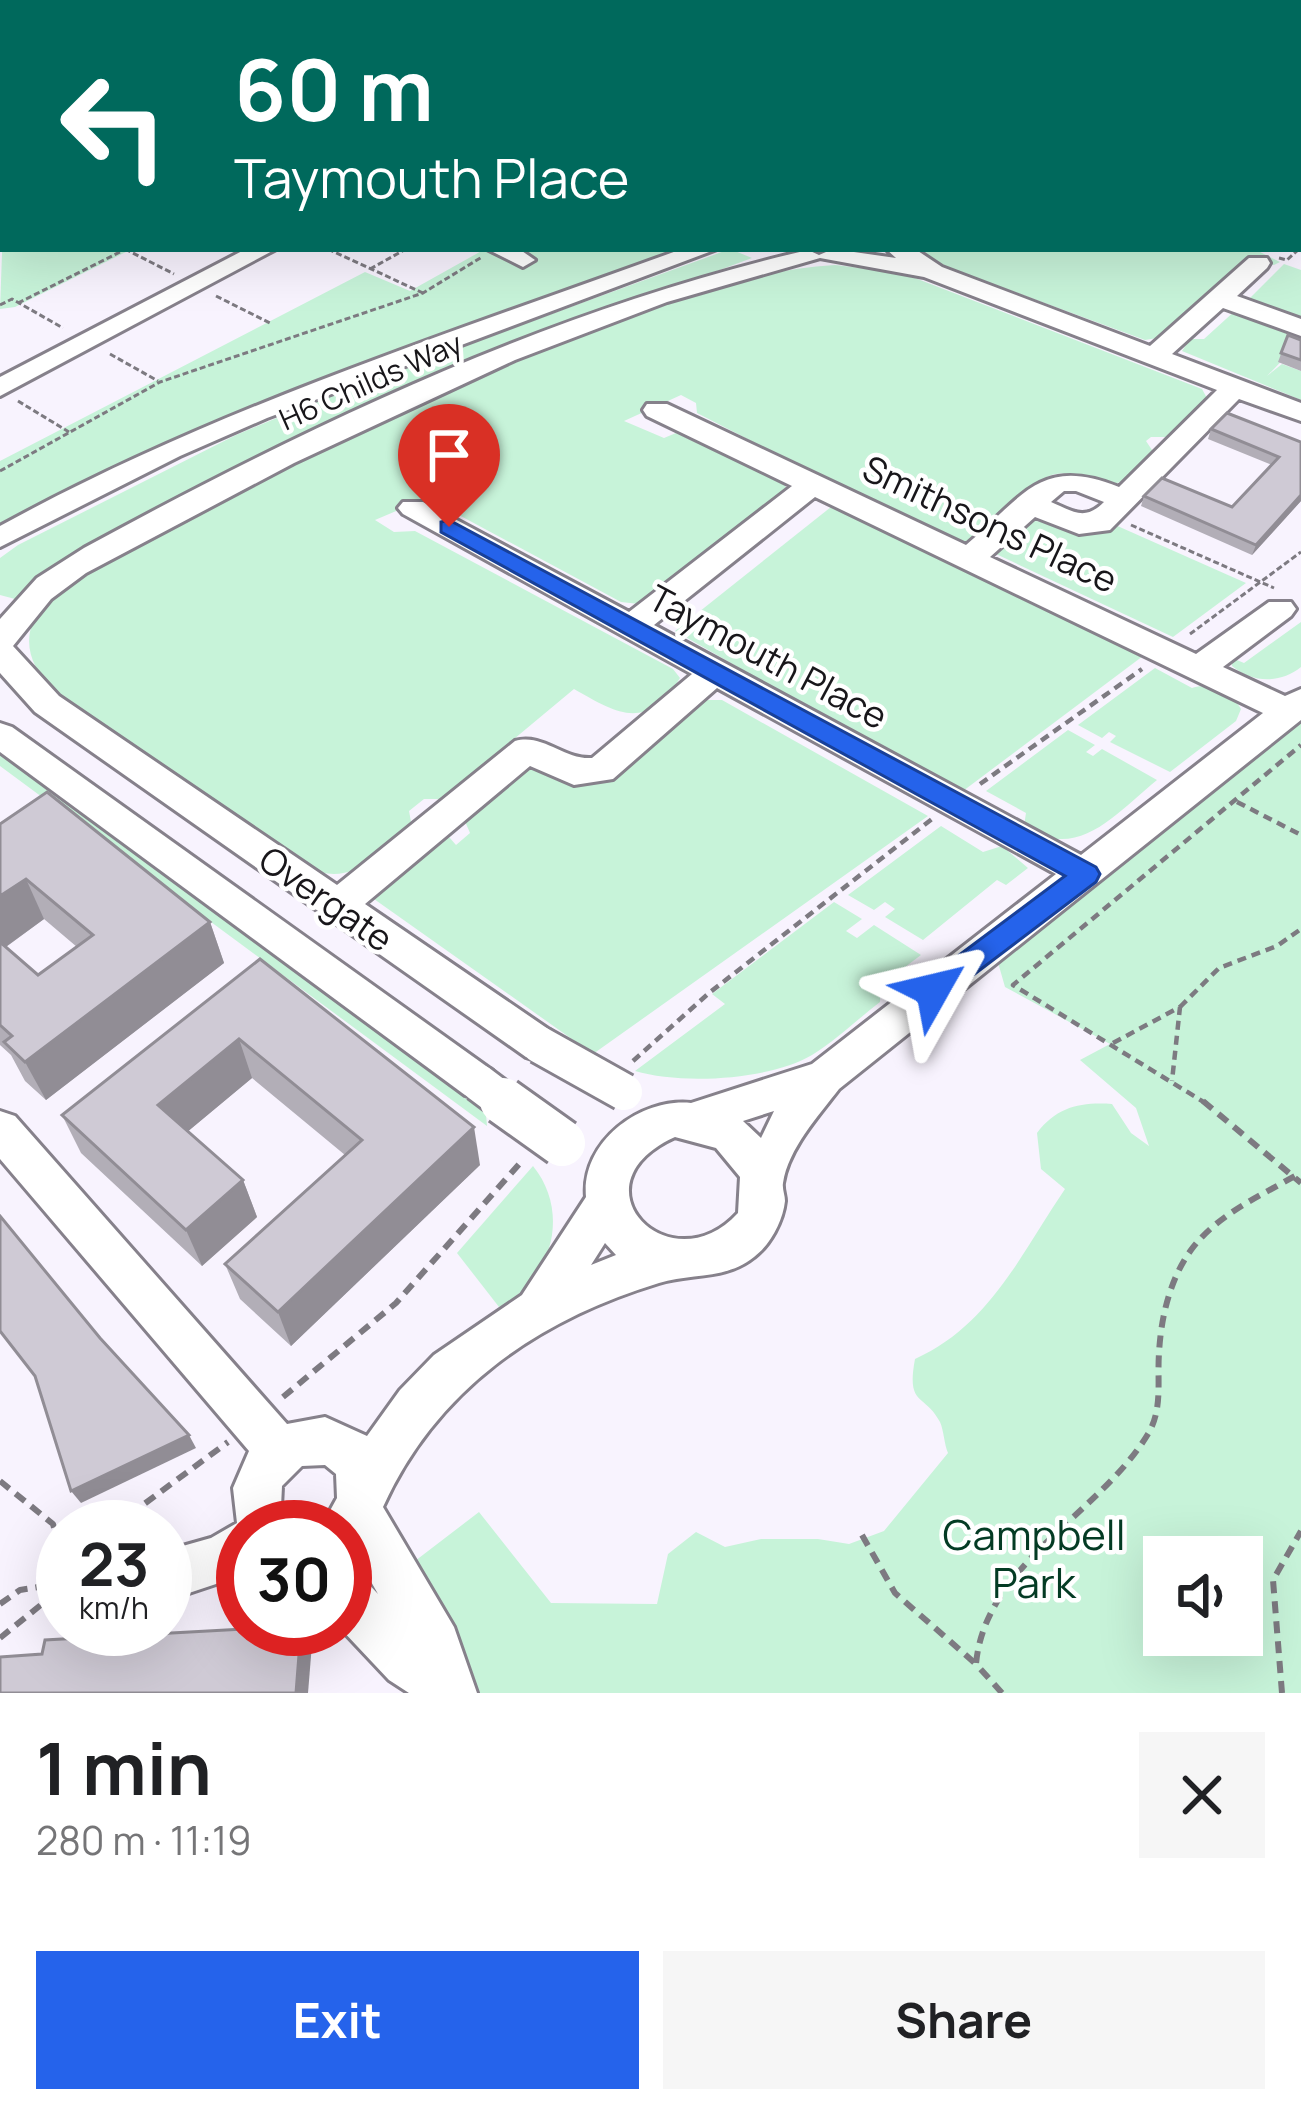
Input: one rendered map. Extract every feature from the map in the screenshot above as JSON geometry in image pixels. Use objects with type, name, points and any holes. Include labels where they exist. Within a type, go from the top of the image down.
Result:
[{"type":"street","points":[[9,394],[259,252]]},
{"type":"street","name":"H6 Childs Way","points":[[0,538],[74,497],[280,403],[697,252]]},
{"type":"street","points":[[903,252],[934,272]]},
{"type":"street","points":[[831,254],[934,272],[1301,413]]},
{"type":"street","name":"H6 Childs Way","points":[[0,643],[55,580],[309,446],[508,357],[645,303],[720,276],[831,254]]},
{"type":"street","points":[[1154,357],[1258,263]]},
{"type":"street","points":[[1219,298],[1301,328]]},
{"type":"street","points":[[1032,505],[1078,525],[1100,523],[1235,388]]},
{"type":"street","name":"Smithsons Place","points":[[657,410],[1168,651],[1297,719]]},
{"type":"street","points":[[971,557],[1046,490],[1069,481],[1116,508]]},
{"type":"street","points":[[631,627],[812,485]]},
{"type":"street","name":"Taymouth Place","points":[[412,508],[1086,874]]},
{"type":"street","points":[[1201,667],[1281,600]]},
{"type":"street","name":"Overgate","points":[[0,643],[47,704],[336,907],[540,1045],[624,1080],[684,1119]]},
{"type":"street","points":[[336,907],[527,750],[574,772],[601,770],[714,673]]},
{"type":"street","points":[[361,1500],[382,1450],[415,1404],[539,1305],[607,1276],[670,1259],[713,1256],[748,1233],[758,1216],[763,1179],[789,1123],[825,1077],[1199,783],[1297,719]]},
{"type":"street","name":"Overgate","points":[[0,735],[479,1083],[542,1152],[606,1193]]},
{"type":"street","points":[[539,1305],[606,1193],[611,1159],[626,1139],[648,1126],[825,1077]]},
{"type":"street","points":[[684,1119],[720,1126],[740,1139],[763,1179]]},
{"type":"street","points":[[0,1129],[282,1436],[345,1447],[357,1459],[356,1500]]},
{"type":"street","points":[[606,1193],[629,1240],[670,1259]]},
{"type":"street","points":[[255,1500],[258,1482],[282,1436],[415,1404]]},
{"type":"street","points":[[372,1538],[436,1645],[448,1689]]},
{"type":"street","points":[[372,1625],[407,1662],[448,1689]]},
{"type":"path","points":[[18,303],[121,252]]},
{"type":"path","points":[[335,252],[423,293]]},
{"type":"path","points":[[370,268],[400,252]]},
{"type":"path","points":[[0,471],[160,382],[423,293],[489,252],[508,253]]},
{"type":"path","points":[[1287,260],[1301,266]]},
{"type":"path","points":[[9,394],[69,432]]},
{"type":"path","points":[[1116,508],[1261,582],[1281,600]]},
{"type":"path","points":[[624,1080],[728,978],[955,802],[1301,552]]},
{"type":"path","points":[[976,1664],[977,1640],[989,1614],[1150,1430],[1157,1408],[1166,1307],[1186,1256],[1220,1220],[1298,1180],[1237,1124],[1013,985],[1234,801],[1297,719]]},
{"type":"path","points":[[1199,783],[1301,836]]},
{"type":"path","points":[[1111,1044],[1180,1007],[1220,968],[1277,946],[1301,929]]},
{"type":"path","points":[[1172,1081],[1180,1007]]},
{"type":"path","points":[[163,1500],[282,1436],[396,1303],[542,1152]]},
{"type":"path","points":[[0,1481],[36,1510]]},
{"type":"path","points":[[1282,1693],[1273,1580],[1301,1531]]},
{"type":"path","points":[[862,1535],[901,1602],[976,1664],[1002,1693]]},
{"type":"path","points":[[0,1604],[20,1590],[36,1588]]},
{"type":"path","points":[[0,1638],[36,1608]]},
{"type":"green space","points":[[2,252],[126,252],[15,307],[0,309]]},
{"type":"green space","points":[[480,252],[697,252],[361,371],[0,538],[0,461],[365,272],[410,291]]},
{"type":"green space","points":[[722,252],[752,258],[655,294],[52,570],[15,599],[0,595],[0,558],[18,545],[236,435],[353,386]]},
{"type":"green space","points":[[914,252],[1260,252],[1280,262],[1274,265],[1253,258],[1163,337],[1145,340]]},
{"type":"green space","points":[[1284,264],[1301,270],[1301,319],[1248,300]]},
{"type":"green space","points":[[835,265],[902,273],[1202,389],[1208,400],[1172,437],[1146,441],[1154,453],[1122,481],[1108,484],[1053,475],[1031,489],[987,532],[960,542],[943,540],[697,413],[696,403],[681,395],[624,421],[664,438],[676,433],[782,482],[788,490],[639,604],[621,602],[457,514],[464,506],[448,489],[375,520],[394,532],[415,531],[673,669],[680,678],[667,695],[643,712],[618,711],[574,689],[442,799],[424,799],[409,811],[412,827],[351,871],[323,873],[307,867],[54,690],[32,659],[29,637],[37,614],[72,579],[268,475],[419,403],[638,314],[766,274]]},
{"type":"green space","points":[[1237,309],[1301,332],[1301,341],[1267,376],[1282,364],[1301,371],[1301,400],[1182,351],[1190,339],[1204,339]]},
{"type":"green space","points":[[836,503],[1147,653],[959,794],[675,631]]},
{"type":"green space","points":[[1031,521],[1113,524],[1246,583],[1173,637],[996,554]]},
{"type":"green space","points":[[1301,622],[1301,667],[1293,673],[1266,679],[1248,676],[1232,666],[1232,658],[1244,663]]},
{"type":"green space","points":[[1155,668],[1192,688],[1219,690],[1241,709],[1236,721],[1170,772],[1110,742],[1116,736],[1109,732],[1102,738],[1078,725]]},
{"type":"green space","points":[[705,700],[722,700],[928,816],[593,1054],[374,899],[387,879],[417,851],[449,837],[456,845],[470,833],[464,819],[521,769],[575,785],[589,784],[620,768]]},
{"type":"green space","name":"Campbell Park","points":[[1301,701],[1301,1693],[436,1693],[398,1574],[479,1512],[551,1603],[657,1604],[668,1554],[696,1532],[725,1547],[761,1539],[849,1544],[884,1531],[948,1453],[940,1422],[915,1392],[915,1359],[941,1345],[984,1308],[1065,1189],[1041,1169],[1037,1133],[1070,1108],[1112,1104],[1131,1133],[1149,1146],[1136,1108],[1080,1060],[1110,1044],[1005,987],[993,945]]},
{"type":"green space","points":[[1068,730],[1095,745],[1086,752],[1093,756],[1102,749],[1157,780],[1095,829],[1062,839],[1024,826],[1026,813],[986,791]]},
{"type":"green space","points":[[0,751],[475,1105],[486,1114],[487,1126],[0,766]]},
{"type":"green space","points":[[941,826],[983,852],[1002,846],[1028,868],[1006,885],[997,880],[923,940],[885,917],[895,909],[885,902],[874,910],[848,895]]},
{"type":"green space","points":[[834,902],[862,919],[846,931],[857,938],[874,925],[921,955],[881,985],[880,1002],[812,1055],[773,1070],[701,1079],[635,1071],[725,1004],[712,994]]},
{"type":"green space","points":[[533,1166],[551,1204],[550,1244],[532,1280],[499,1307],[457,1253]]},
{"type":"building","points":[[1288,335],[1301,340],[1301,360],[1281,353]]},
{"type":"building","points":[[1227,413],[1301,442],[1301,495],[1256,545],[1144,496],[1162,478],[1232,507],[1279,457],[1211,429]]},
{"type":"building","points":[[47,792],[210,922],[25,1062],[4,1042],[12,1036],[0,1025],[0,942],[38,975],[93,935],[26,879],[0,896],[0,824]]},
{"type":"building","points":[[260,959],[474,1127],[278,1312],[225,1264],[362,1140],[239,1039],[158,1105],[243,1180],[186,1230],[62,1115]]},
{"type":"building","points":[[0,1216],[100,1338],[189,1435],[71,1491],[35,1376],[0,1331]]},
{"type":"building","points":[[216,1631],[216,1656],[299,1656],[296,1693],[0,1693],[0,1657],[192,1656],[192,1632]]},
{"type":"route","points":[[449,527],[1086,874],[933,990]]}]
